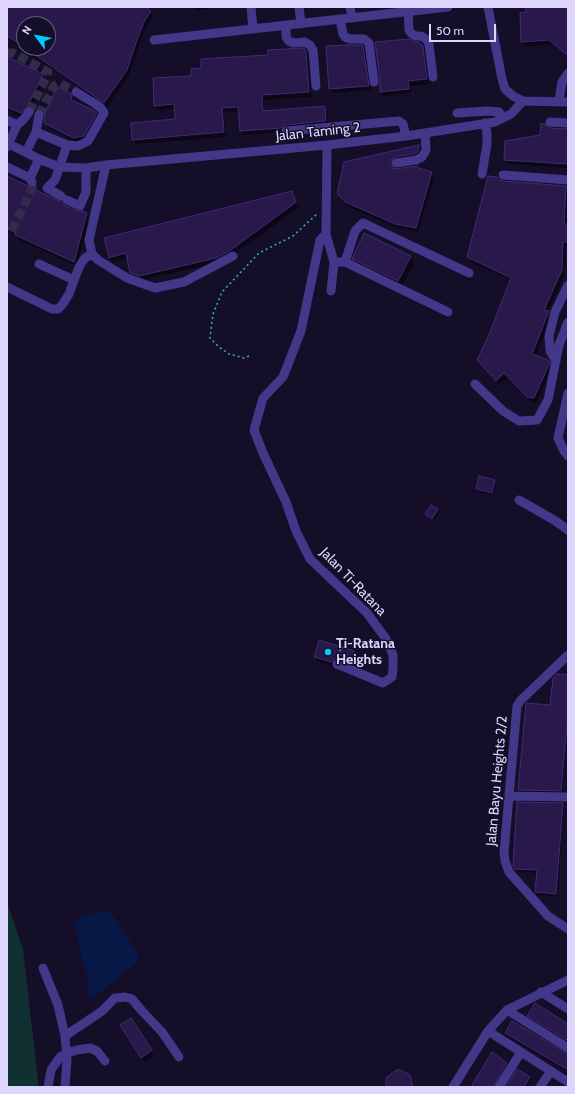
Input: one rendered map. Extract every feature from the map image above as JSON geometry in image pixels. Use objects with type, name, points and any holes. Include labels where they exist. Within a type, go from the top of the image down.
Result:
[{"type":"street","points":[[251,7],[253,29]]},
{"type":"street","points":[[299,7],[301,24]]},
{"type":"street","points":[[350,7],[352,18]]},
{"type":"street","points":[[154,40],[352,18],[408,9],[448,7]]},
{"type":"street","points":[[488,7],[502,79],[505,89],[513,96],[523,101],[564,102],[562,82],[568,73]]},
{"type":"street","points":[[408,9],[409,30],[411,34],[426,38],[429,44],[433,77]]},
{"type":"street","points":[[340,19],[345,37],[350,39],[364,39],[369,43],[374,82]]},
{"type":"street","points":[[286,25],[286,37],[289,41],[293,43],[305,42],[310,45],[313,50],[316,86]]},
{"type":"street","points":[[36,132],[67,145],[78,146],[88,141],[104,113],[101,108],[76,92]]},
{"type":"street","name":"Jalan Taming 2","points":[[8,145],[59,166],[86,168],[327,146],[406,136],[495,122],[511,114],[523,101]]},
{"type":"street","points":[[457,113],[487,111],[499,112],[503,118]]},
{"type":"street","points":[[8,145],[17,125],[24,120],[29,112]]},
{"type":"street","points":[[26,152],[36,132],[39,115]]},
{"type":"street","points":[[7,120],[17,125]]},
{"type":"street","points":[[286,131],[399,121],[403,124],[406,136]]},
{"type":"street","points":[[550,122],[568,124]]},
{"type":"street","points":[[482,174],[488,133],[485,123]]},
{"type":"street","points":[[396,162],[416,160],[422,157],[426,150],[425,133]]},
{"type":"street","points":[[67,145],[55,180],[47,188],[80,206],[86,192],[86,168]]},
{"type":"street","points":[[327,146],[326,234],[334,262],[331,291]]},
{"type":"street","points":[[7,167],[31,180],[39,159]]},
{"type":"street","points":[[106,165],[89,240],[92,254],[98,260],[127,278],[155,288],[184,282],[233,256]]},
{"type":"street","points":[[503,175],[568,180]]},
{"type":"street","points":[[345,262],[355,231],[363,223],[469,273]]},
{"type":"street","name":"Jalan Ti-Ratana","points":[[326,234],[320,240],[301,331],[283,377],[264,398],[254,430],[286,502],[296,531],[310,559],[367,613],[386,639],[393,655],[394,668],[392,677],[383,683],[337,664]]},
{"type":"street","points":[[7,287],[52,309],[58,309],[69,294],[80,265],[85,258],[92,254]]},
{"type":"street","points":[[334,262],[345,262],[448,312]]},
{"type":"street","points":[[39,264],[74,280]]},
{"type":"street","points":[[556,361],[550,351],[549,336],[555,312],[568,285]]},
{"type":"street","points":[[475,384],[503,411],[519,421],[537,420],[548,400],[559,345],[568,322]]},
{"type":"street","points":[[567,398],[558,438],[568,456]]},
{"type":"street","points":[[519,500],[554,520],[568,530]]},
{"type":"street","name":"Jalan Bayu Heights 2/2","points":[[568,655],[521,700],[517,706],[504,852],[505,861],[509,872],[548,916],[568,929]]},
{"type":"street","points":[[509,796],[568,797]]},
{"type":"street","points":[[43,968],[58,1005],[65,1036],[67,1053],[65,1087]]},
{"type":"street","points":[[453,1087],[488,1030],[507,1010],[568,980]]},
{"type":"street","points":[[541,992],[568,1009]]},
{"type":"street","points":[[65,1036],[102,1011],[115,998],[125,997],[132,999],[162,1032],[179,1057]]},
{"type":"street","points":[[507,1010],[568,1048]]},
{"type":"street","points":[[488,1030],[568,1082]]},
{"type":"street","points":[[48,1087],[51,1070],[60,1057],[67,1053],[90,1048],[97,1051],[105,1061]]},
{"type":"street","points":[[499,1087],[521,1052]]},
{"type":"street","points":[[540,1087],[551,1071]]},
{"type":"path","points":[[249,356],[244,358],[229,354],[210,338],[213,314],[222,292],[260,253],[293,236],[312,217],[327,205]]},
{"type":"path","points":[[337,664],[341,647],[346,648]]},
{"type":"green space","points":[[7,902],[23,950],[38,1087],[7,1087]]},
{"type":"water","points":[[105,910],[115,918],[138,954],[138,962],[92,998],[88,994],[88,976],[82,959],[75,925],[80,917]]},
{"type":"building","points":[[7,7],[146,7],[151,11],[145,20],[138,37],[127,70],[104,103],[36,56],[56,56],[56,16],[16,16],[16,42],[7,36]]},
{"type":"building","points":[[525,7],[568,7],[568,56],[549,40],[521,42],[520,13],[527,12]]},
{"type":"building","points":[[409,39],[419,42],[423,46],[427,79],[408,81],[409,89],[380,92],[375,42]]},
{"type":"building","points":[[326,46],[363,46],[369,86],[329,89]]},
{"type":"building","points":[[304,48],[306,51],[309,92],[262,95],[263,111],[325,106],[326,121],[285,125],[281,128],[240,131],[238,107],[222,108],[224,132],[132,140],[131,123],[175,119],[174,104],[154,106],[153,78],[191,76],[191,69],[201,68],[201,59],[268,55],[268,50]]},
{"type":"building","points":[[7,57],[43,74],[27,107],[21,113],[7,107]]},
{"type":"building","points":[[57,87],[70,93],[72,97],[71,100],[97,113],[84,136],[73,138],[44,123],[45,113]]},
{"type":"building","points":[[541,124],[545,124],[550,128],[568,129],[568,164],[504,160],[505,141],[540,135]]},
{"type":"building","points":[[419,145],[418,152],[395,157],[391,160],[390,164],[394,169],[418,166],[418,168],[432,172],[416,228],[395,224],[345,202],[337,194],[344,162]]},
{"type":"building","points":[[7,176],[61,202],[64,205],[77,211],[87,213],[74,262],[15,235],[16,233],[7,229]]},
{"type":"building","points":[[488,176],[497,177],[499,180],[503,181],[566,186],[564,224],[568,224],[568,242],[563,242],[562,270],[544,310],[549,311],[532,354],[550,362],[534,398],[527,397],[504,373],[496,381],[477,360],[488,337],[511,278],[467,257]]},
{"type":"building","points":[[292,191],[296,202],[228,252],[216,258],[139,276],[130,273],[126,253],[109,258],[104,238]]},
{"type":"building","points":[[364,233],[411,256],[398,281],[352,259]]},
{"type":"building","points":[[479,476],[495,480],[492,493],[476,489]]},
{"type":"building","points":[[431,505],[438,509],[432,519],[425,514]]},
{"type":"building","name":"Ti-Ratana Heights","points":[[319,640],[354,651],[352,658],[339,655],[338,658],[331,662],[314,657]]},
{"type":"building","points":[[557,674],[568,675],[568,714],[561,791],[518,790],[526,703],[550,705],[553,678]]},
{"type":"building","points":[[517,802],[563,803],[556,894],[535,892],[537,870],[514,869]]},
{"type":"building","points":[[535,1003],[568,1024],[568,1041],[527,1016]]},
{"type":"building","points":[[131,1018],[152,1050],[141,1058],[120,1025]]},
{"type":"building","points":[[512,1021],[568,1054],[568,1070],[505,1033]]},
{"type":"building","points":[[492,1052],[507,1063],[493,1087],[471,1087]]},
{"type":"building","points":[[517,1069],[530,1077],[524,1087],[506,1087]]},
{"type":"building","points":[[399,1070],[410,1075],[412,1087],[386,1087],[386,1079],[388,1076]]},
{"type":"tunnel","points":[[7,55],[9,53],[13,53],[48,72],[29,112]]},
{"type":"tunnel","points":[[39,115],[54,86],[59,83],[76,92]]},
{"type":"tunnel","points":[[12,230],[32,189],[32,182]]},
{"type":"place","name":"Ti-Ratana Heights","points":[[328,652]]}]
